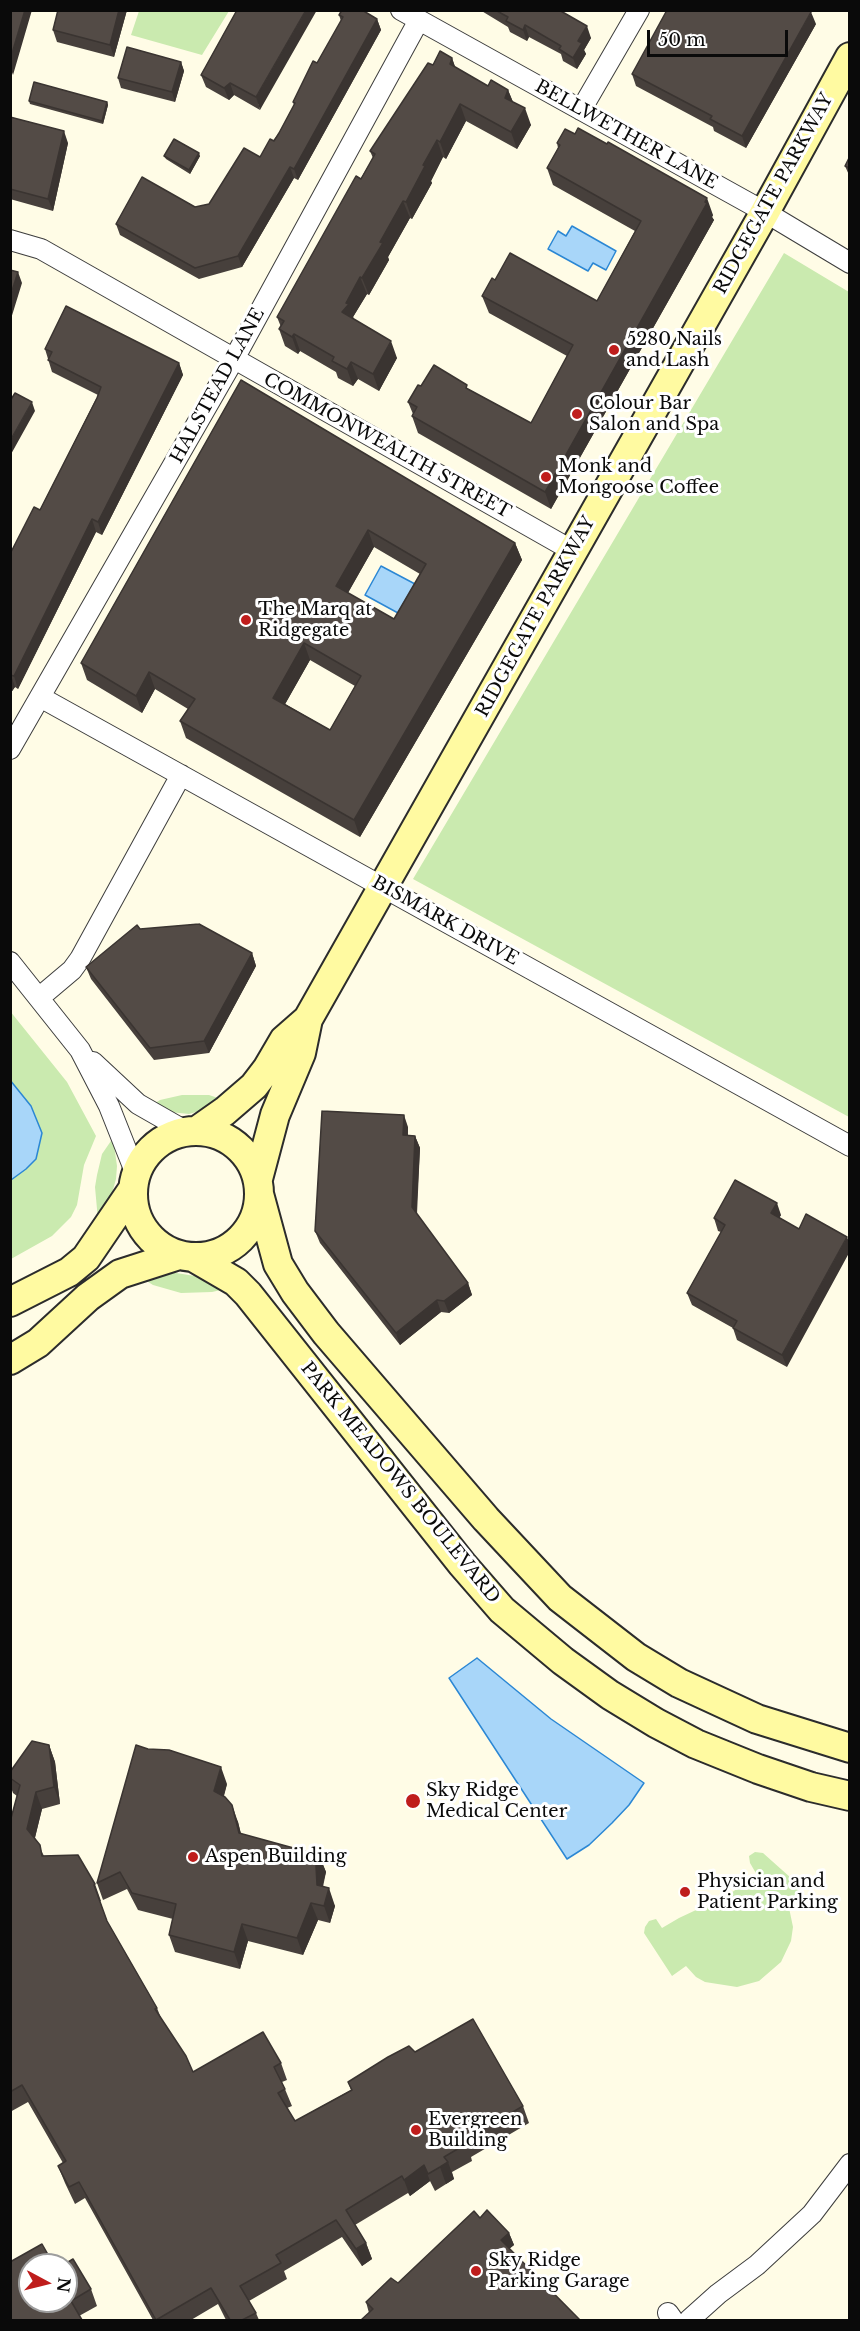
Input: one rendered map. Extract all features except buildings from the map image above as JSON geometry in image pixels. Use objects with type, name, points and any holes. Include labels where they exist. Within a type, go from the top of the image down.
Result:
[{"type":"main road","name":"RIDGEGATE PARKWAY","points":[[10,1360],[38,1343],[88,1297],[120,1274],[186,1256],[208,1256],[222,1251],[244,1234],[252,1222],[274,1115],[301,1053],[308,1019],[765,212],[849,57]]},
{"type":"main road","name":"RIDGEGATE PARKWAY","points":[[10,1302],[69,1272],[86,1258],[135,1181],[142,1161],[151,1149],[176,1134],[192,1131],[225,1111],[254,1086],[284,1040],[308,1019]]},
{"type":"main road","points":[[192,1131],[220,1135],[233,1142],[252,1165],[258,1187]]},
{"type":"main road","points":[[135,1181],[137,1217],[144,1230],[154,1241],[186,1256]]},
{"type":"main road","name":"PARK MEADOWS BOULEVARD","points":[[258,1187],[278,1264],[301,1300],[326,1333],[486,1519],[560,1598],[636,1657],[679,1683],[757,1719],[849,1748]]},
{"type":"main road","name":"PARK MEADOWS BOULEVARD","points":[[186,1256],[236,1282],[248,1294],[462,1564],[502,1610],[563,1661],[628,1707],[696,1744],[740,1763],[849,1796]]},
{"type":"street","name":"BELLWETHER LANE","points":[[401,10],[765,212],[849,263]]},
{"type":"street","points":[[581,110],[639,10]]},
{"type":"street","name":"HALSTEAD LANE","points":[[10,749],[234,359],[419,20]]},
{"type":"street","name":"COMMONWEALTH STREET","points":[[10,240],[41,249],[573,551]]},
{"type":"street","name":"BISMARK DRIVE","points":[[40,697],[849,1146]]},
{"type":"street","points":[[40,997],[72,970],[80,959],[181,775]]},
{"type":"street","points":[[10,962],[80,1050],[102,1090],[135,1181]]},
{"type":"street","points":[[80,1050],[138,1104],[192,1131]]},
{"type":"street","points":[[689,2320],[718,2294],[757,2265],[812,2214],[849,2164]]},
{"type":"green space","points":[[139,10],[229,11],[202,55],[131,35]]},
{"type":"green space","points":[[784,253],[849,292],[849,1117],[413,879]]},
{"type":"green space","points":[[10,1011],[67,1082],[96,1136],[84,1165],[77,1205],[71,1217],[52,1236],[11,1259]]},
{"type":"green space","points":[[182,1095],[209,1095],[221,1099],[203,1110],[189,1114],[170,1112],[152,1105],[160,1100]]},
{"type":"green space","points":[[113,1138],[117,1166],[116,1179],[109,1204],[98,1220],[95,1187],[97,1175],[102,1154]]},
{"type":"green space","points":[[170,1272],[201,1277],[225,1289],[212,1292],[181,1293],[153,1285],[142,1278]]},
{"type":"green space","points":[[755,1852],[763,1853],[791,1878],[801,1895],[800,1900],[788,1903],[793,1927],[791,1941],[781,1962],[759,1981],[737,1987],[705,1982],[696,1977],[686,1966],[672,1976],[644,1933],[649,1921],[656,1919],[662,1928],[728,1895],[757,1875],[749,1856]]},
{"type":"water","points":[[572,226],[616,251],[606,270],[593,263],[588,271],[548,249],[558,231],[566,236]]},
{"type":"water","points":[[381,566],[415,584],[398,613],[365,595]]},
{"type":"water","points":[[10,1080],[31,1106],[42,1133],[36,1159],[11,1180]]},
{"type":"water","points":[[477,1658],[551,1719],[644,1783],[629,1805],[612,1823],[589,1845],[567,1859],[449,1678]]},
{"type":"place","name":"5280 Nails and Lash","points":[[614,350]]},
{"type":"place","name":"Colour Bar Salon and Spa","points":[[577,414]]},
{"type":"place","name":"Monk and Mongoose Coffee","points":[[546,477]]},
{"type":"place","name":"The Marq at Ridgegate","points":[[246,620]]},
{"type":"place","name":"Sky Ridge Medical Center","points":[[413,1801]]},
{"type":"place","name":"Aspen Building","points":[[193,1857]]},
{"type":"place","name":"Physician and Patient Parking","points":[[685,1892]]},
{"type":"place","name":"Evergreen Building","points":[[416,2130]]},
{"type":"place","name":"Sky Ridge Parking Garage","points":[[476,2271]]}]
